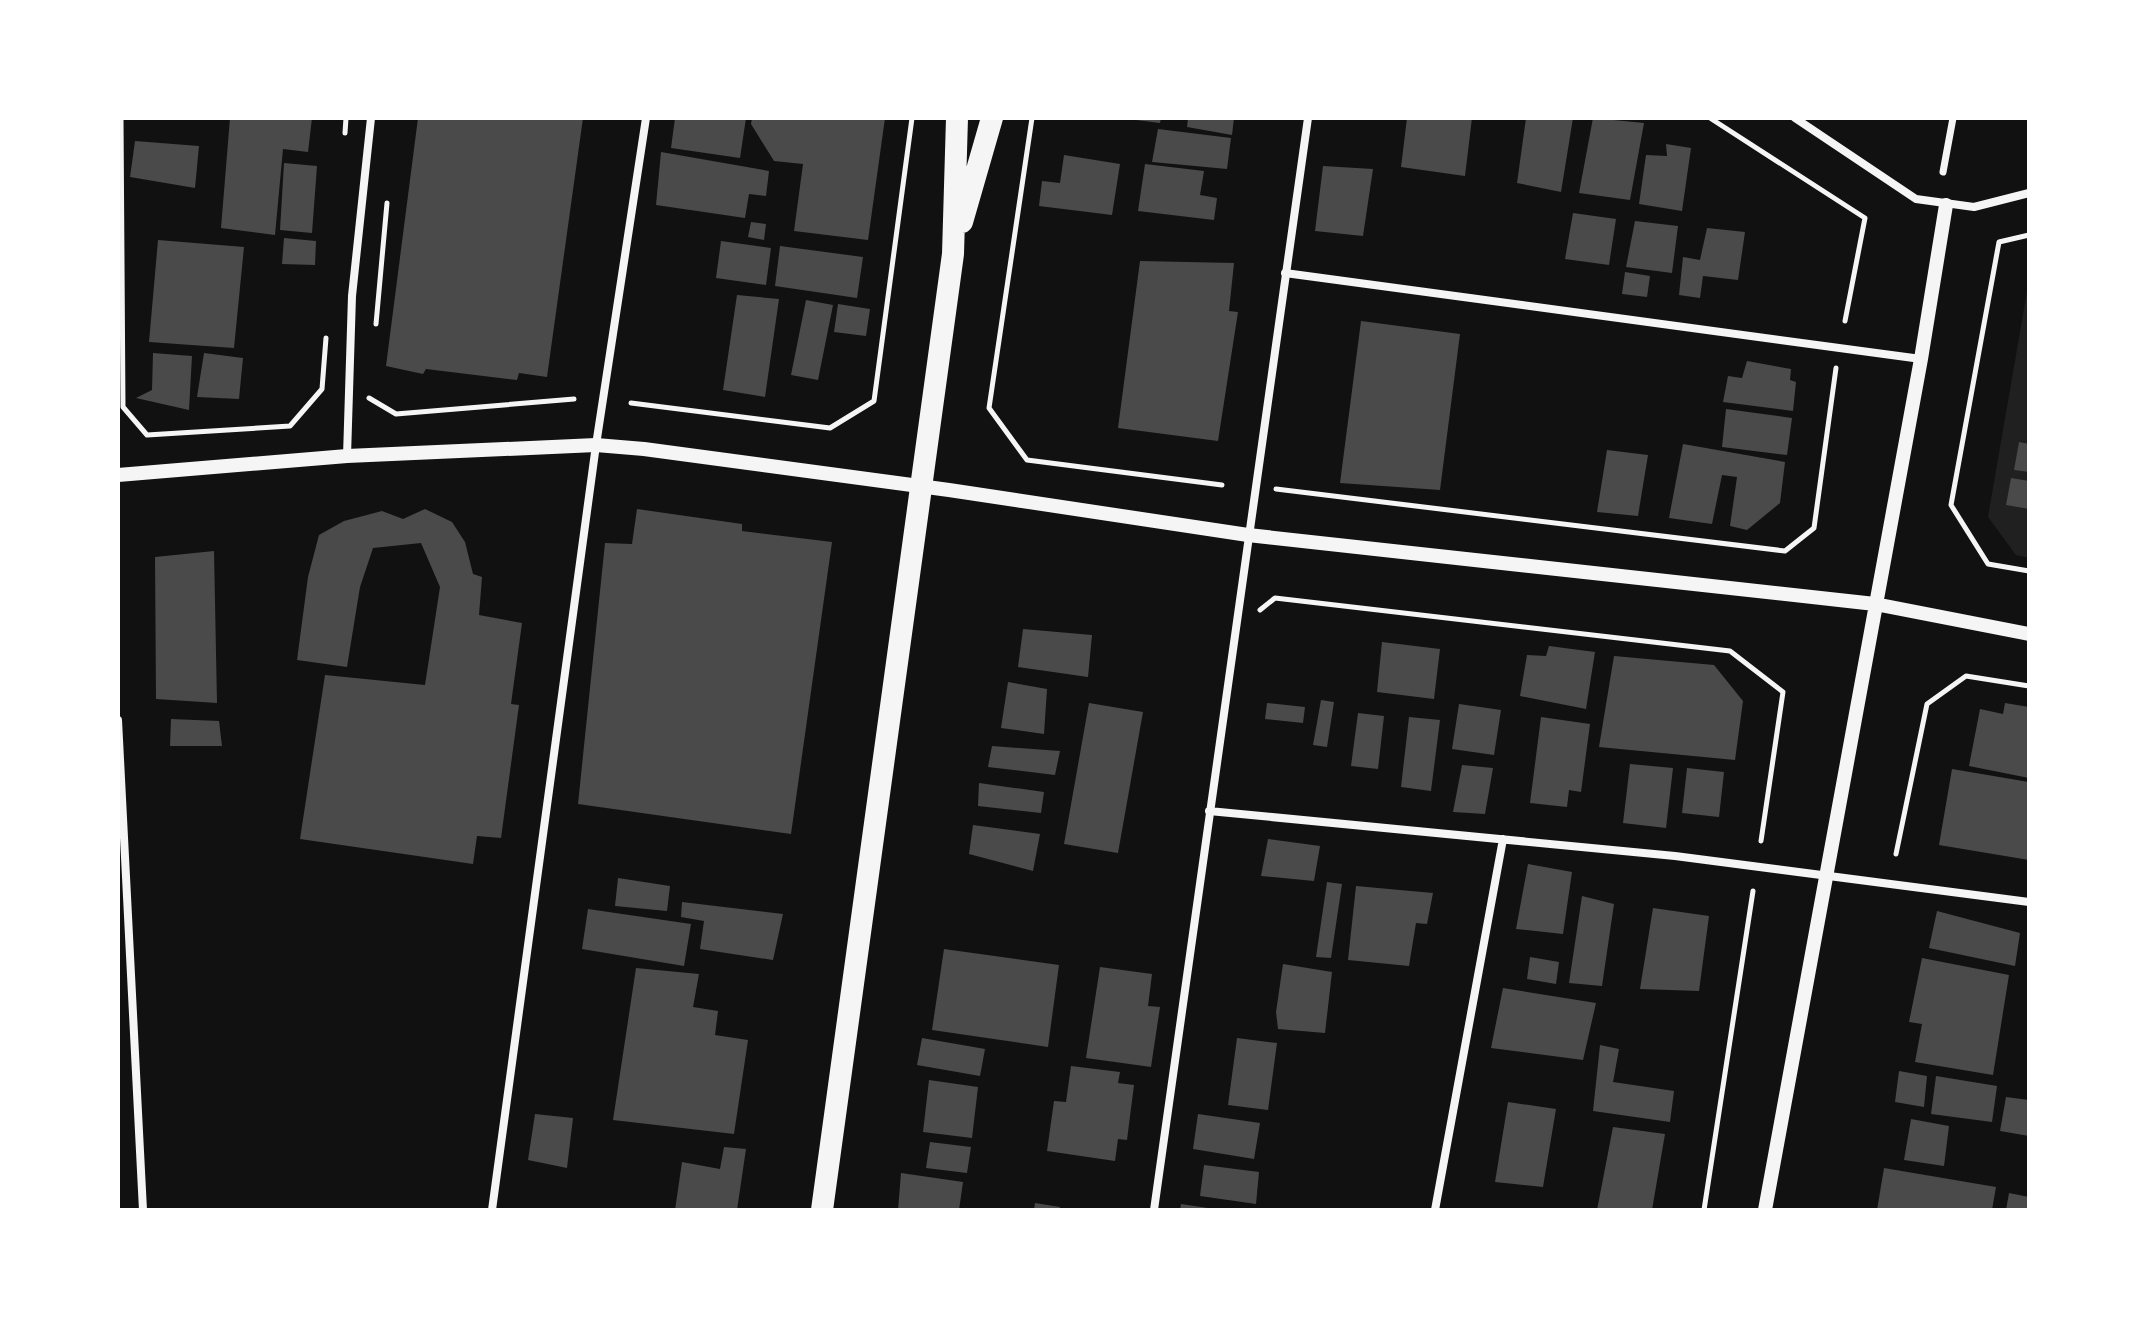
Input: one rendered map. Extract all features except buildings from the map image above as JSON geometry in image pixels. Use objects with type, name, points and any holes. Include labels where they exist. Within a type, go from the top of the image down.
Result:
[{"type":"highway","points":[[822,1210],[953,254],[957,118]]},
{"type":"highway","points":[[953,254],[992,118]]},
{"type":"street","points":[[347,456],[352,296],[371,118]]},
{"type":"street","points":[[492,1210],[596,445],[646,118]]},
{"type":"street","points":[[1154,1210],[1308,118]]},
{"type":"street","points":[[1795,118],[1916,199],[1974,207],[2029,193]]},
{"type":"street","points":[[1943,172],[1953,118]]},
{"type":"street","points":[[1765,1210],[1921,359],[1946,205]]},
{"type":"street","points":[[1285,273],[1921,359]]},
{"type":"street","points":[[118,475],[347,456],[596,445],[922,486],[1248,535],[1875,604],[2029,634]]},
{"type":"street","points":[[118,720],[143,1210]]},
{"type":"street","points":[[1209,811],[1826,874],[2029,902]]},
{"type":"street","points":[[1435,1210],[1503,839]]},
{"type":"path","points":[[121,118],[123,407],[147,435],[290,426],[322,389],[327,329]]},
{"type":"path","points":[[343,148],[346,118]]},
{"type":"path","points":[[631,403],[830,428],[874,401],[912,118]]},
{"type":"path","points":[[1032,118],[989,408],[1027,460],[1222,485]]},
{"type":"path","points":[[1710,118],[1865,218],[1845,321]]},
{"type":"path","points":[[374,336],[387,196]]},
{"type":"path","points":[[2029,235],[1999,242],[1951,505],[1988,564],[2029,571]]},
{"type":"path","points":[[1276,489],[1785,551],[1814,528],[1836,368]]},
{"type":"path","points":[[370,383],[369,399],[396,414],[574,399]]},
{"type":"path","points":[[1259,610],[1275,598],[1730,651],[1783,692],[1761,841]]},
{"type":"path","points":[[1896,854],[1927,704],[1966,676],[2029,686]]},
{"type":"path","points":[[1704,1210],[1753,891]]},
{"type":"shaded area","points":[[2029,280],[2029,558],[2016,555],[1988,517]]}]
